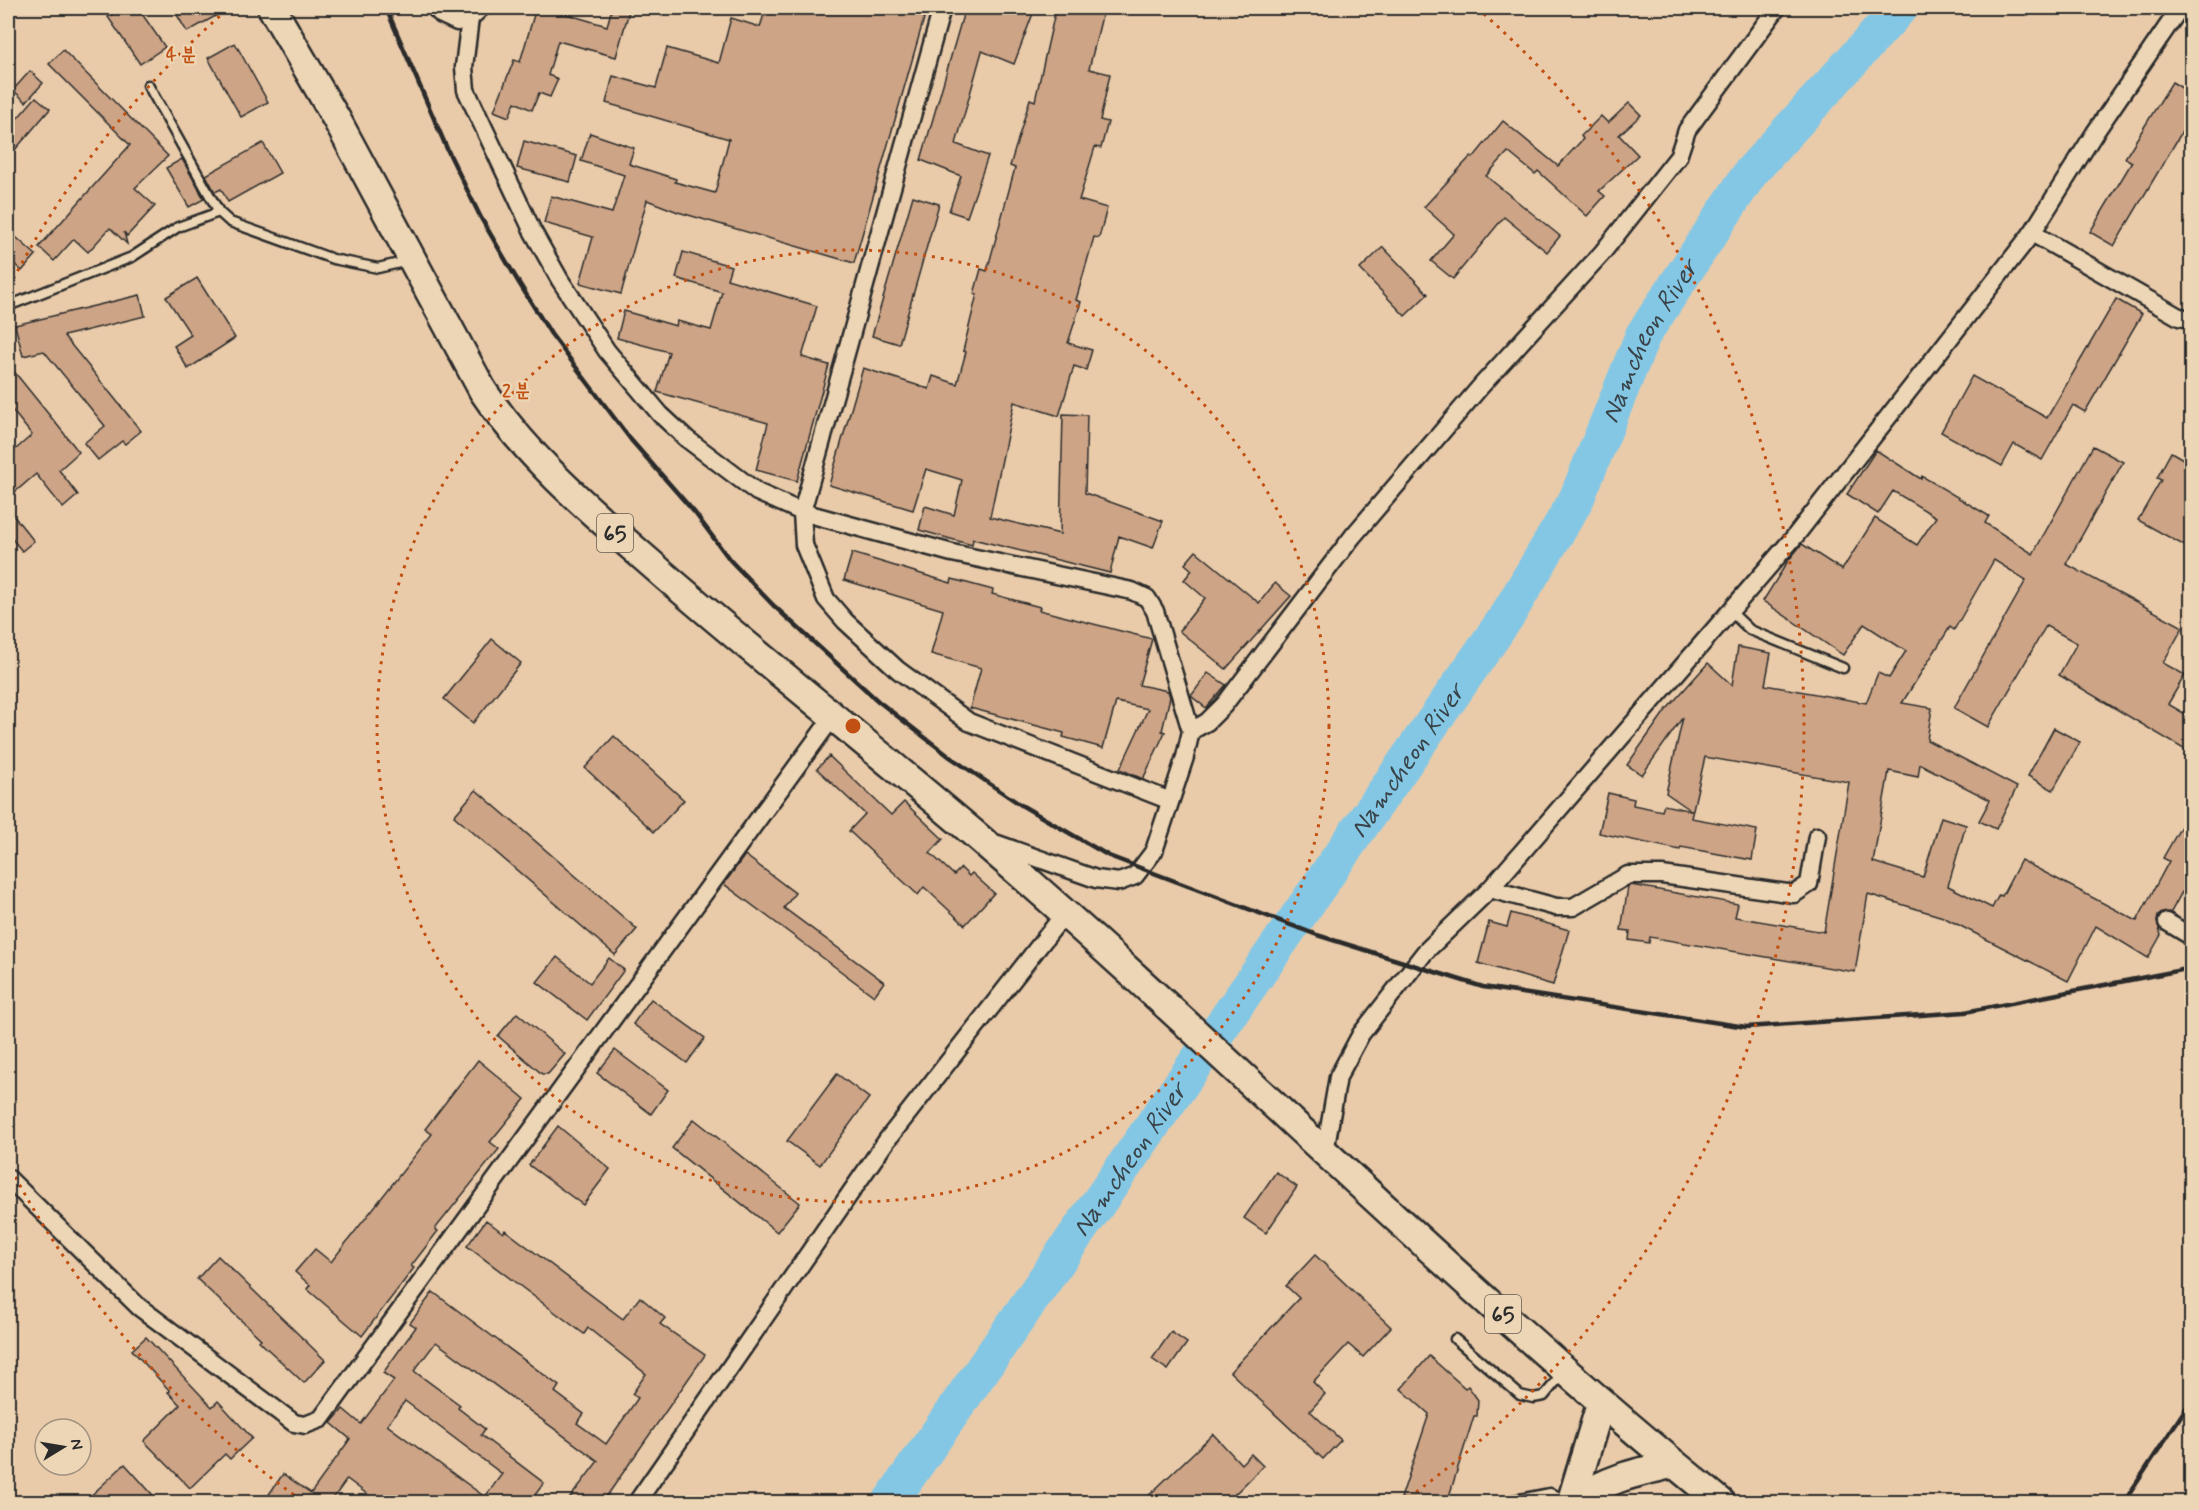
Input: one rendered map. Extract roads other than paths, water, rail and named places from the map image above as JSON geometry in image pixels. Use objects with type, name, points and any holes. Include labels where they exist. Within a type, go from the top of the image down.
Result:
[{"type":"main road","name":"65","points":[[272,8],[337,120],[483,391],[502,419],[567,491],[832,718],[975,835],[1098,941],[1288,1120],[1601,1403],[1721,1503]]},
{"type":"main road","points":[[1572,1502],[1601,1403]]},
{"type":"main road","points":[[1572,1502],[1603,1483],[1630,1473],[1674,1464]]},
{"type":"street","points":[[435,8],[442,15],[457,22],[476,13]]},
{"type":"street","points":[[942,8],[802,512],[804,545],[826,599],[845,621],[898,670],[969,722],[1168,800]]},
{"type":"street","points":[[1191,731],[1208,722],[1224,705],[1353,536],[1481,386],[1602,253],[1678,157],[1687,130],[1777,8]]},
{"type":"street","points":[[1325,1152],[1338,1077],[1361,1034],[1425,952],[1490,889],[1845,475],[2032,233],[2094,134],[2180,8]]},
{"type":"street","points":[[476,13],[464,67],[466,90],[533,232],[591,328],[636,389],[687,439],[757,492],[802,512],[952,553],[1132,591],[1147,598],[1166,640],[1179,695],[1191,731],[1185,757],[1168,800],[1154,851],[1135,876],[1119,882],[1096,879],[975,835]]},
{"type":"street","points":[[2032,233],[2179,317],[2192,320]]},
{"type":"street","points":[[8,1178],[139,1307],[294,1423],[305,1425],[321,1419],[832,718]]},
{"type":"street","points":[[1490,889],[1556,907],[1572,907],[1628,875],[1662,875],[1794,894],[1809,884],[1816,836]]},
{"type":"street","points":[[638,1503],[887,1140],[1065,913]]},
{"type":"street","points":[[2167,922],[2192,937]]},
{"type":"lane","points":[[148,85],[219,212],[230,222],[333,260],[378,268],[411,260]]},
{"type":"lane","points":[[8,306],[16,300],[132,257],[178,227],[219,212]]},
{"type":"lane","points":[[1730,611],[1750,630],[1843,668]]},
{"type":"lane","points":[[1455,1339],[1520,1395],[1533,1398],[1544,1396],[1565,1370]]},
{"type":"lane","points":[[1504,1503],[1550,1493],[1572,1502]]},
{"type":"waterway","name":"Namcheon River","points":[[890,1502],[1507,616],[1576,500],[1643,335],[1751,172],[1900,8]]},
{"type":"railway","points":[[386,8],[448,151],[481,218],[519,283],[551,334],[631,440],[695,513],[730,560],[773,605],[878,701],[950,757],[1021,805],[1109,856],[1317,935],[1483,987],[1746,1027],[1965,1012],[2192,968]]},
{"type":"railway","points":[[2124,1502],[2192,1399]]}]
